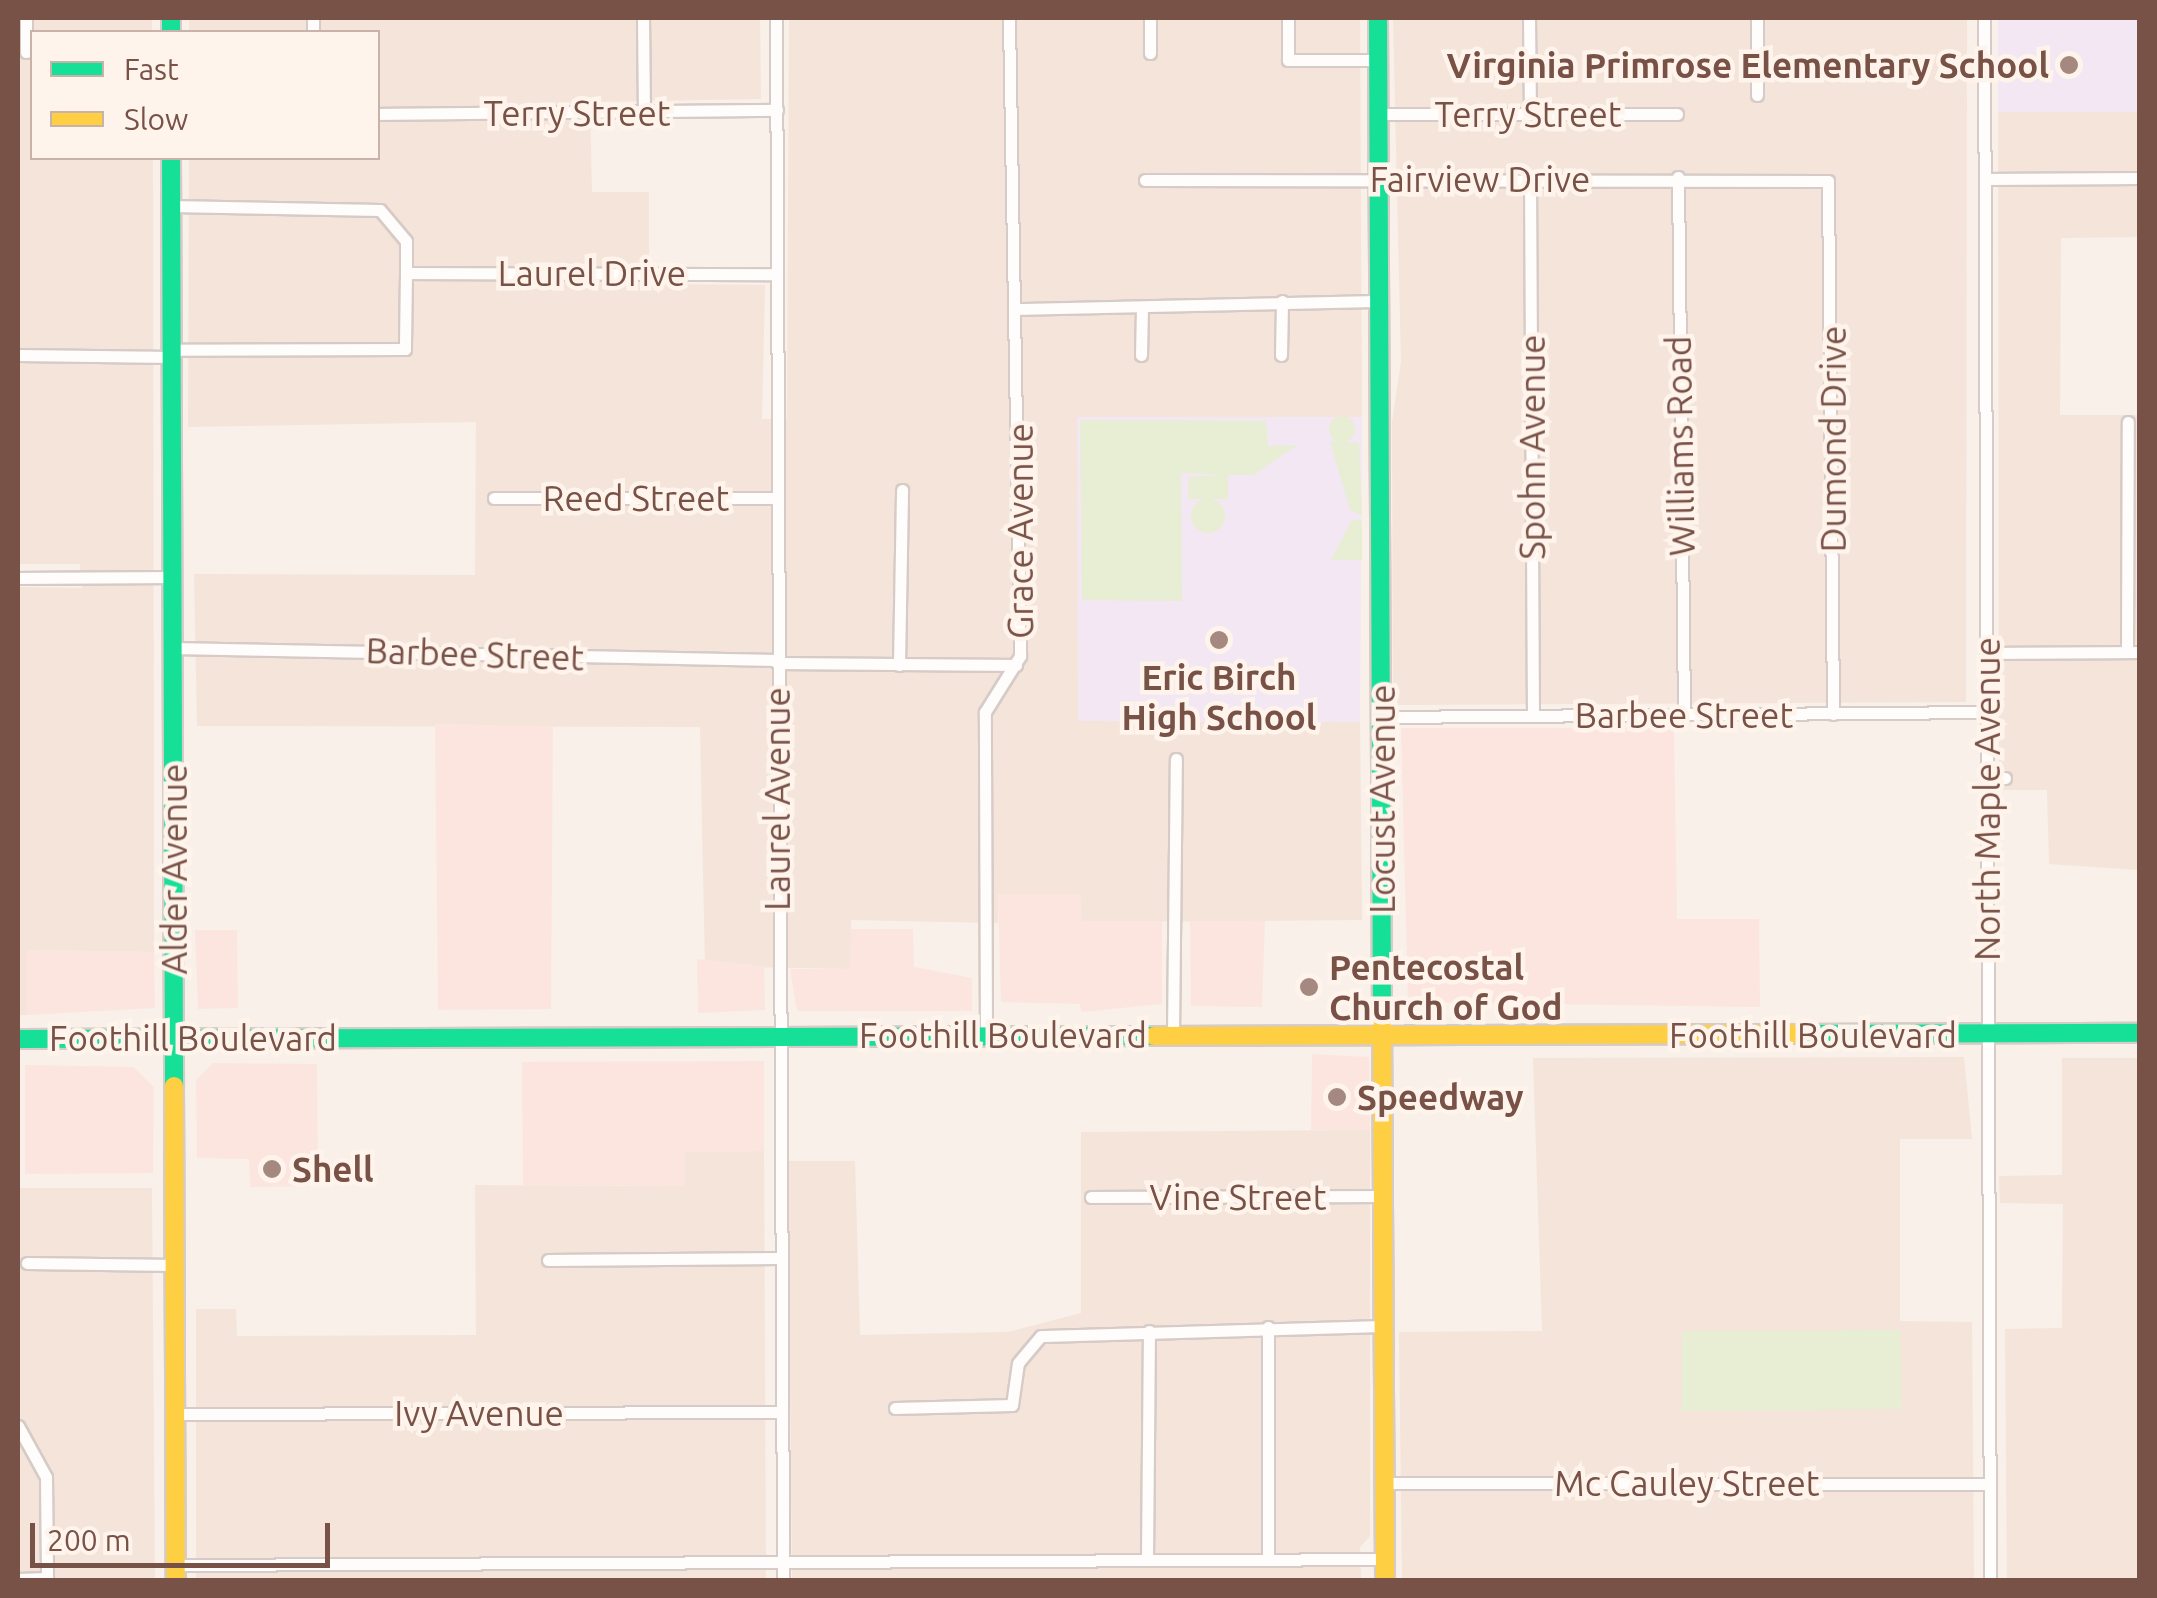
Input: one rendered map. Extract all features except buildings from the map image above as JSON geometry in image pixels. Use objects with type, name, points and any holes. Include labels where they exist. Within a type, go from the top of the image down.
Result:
[{"type":"main road","name":"Locust Avenue","points":[[1378,18],[1385,1580]]},
{"type":"main road","name":"Alder Avenue","points":[[171,160],[176,1573]]},
{"type":"main road","name":"Foothill Boulevard","points":[[18,1039],[2140,1032]]},
{"type":"street","points":[[25,52],[26,18]]},
{"type":"street","points":[[643,18],[644,113]]},
{"type":"street","name":"Laurel Avenue","points":[[776,18],[777,1035],[783,1580]]},
{"type":"street","name":"Grace Avenue","points":[[986,1035],[985,712],[1016,666],[1018,309],[1009,18]]},
{"type":"street","points":[[1150,18],[1150,52]]},
{"type":"street","points":[[1288,18],[1288,60],[1378,60]]},
{"type":"street","points":[[1530,18],[1530,114]]},
{"type":"street","points":[[1757,18],[1758,95]]},
{"type":"street","name":"North Maple Avenue","points":[[1984,18],[1990,1580]]},
{"type":"street","name":"Terry Street","points":[[380,114],[778,110]]},
{"type":"street","name":"Terry Street","points":[[1378,114],[1678,114]]},
{"type":"street","name":"Fairview Drive","points":[[1146,180],[1814,176]]},
{"type":"street","name":"Dumond Drive","points":[[1814,176],[1834,193],[1833,714]]},
{"type":"street","name":"Williams Road","points":[[1678,177],[1684,714]]},
{"type":"street","points":[[1985,179],[2140,178]]},
{"type":"street","name":"Spohn Avenue","points":[[1530,179],[1533,716]]},
{"type":"street","points":[[18,355],[405,349],[406,241],[380,210],[171,206]]},
{"type":"street","name":"Laurel Drive","points":[[406,273],[778,274]]},
{"type":"street","points":[[1281,354],[1282,301]]},
{"type":"street","points":[[1018,309],[1380,301]]},
{"type":"street","points":[[1141,355],[1142,308]]},
{"type":"street","points":[[1986,653],[2133,652],[2128,422]]},
{"type":"street","points":[[899,665],[902,490]]},
{"type":"street","name":"Reed Street","points":[[494,498],[777,498]]},
{"type":"street","points":[[18,578],[172,577]]},
{"type":"street","name":"Barbee Street","points":[[173,648],[1016,666]]},
{"type":"street","name":"Barbee Street","points":[[1382,717],[1987,712]]},
{"type":"street","points":[[1987,731],[2004,731]]},
{"type":"street","points":[[1173,1035],[1176,759]]},
{"type":"street","points":[[1987,778],[2005,778]]},
{"type":"street","name":"Vine Street","points":[[1091,1197],[1384,1196]]},
{"type":"street","points":[[548,1260],[779,1258]]},
{"type":"street","points":[[27,1264],[175,1265]]},
{"type":"street","points":[[895,1408],[1012,1406],[1026,1345],[1091,1331],[1384,1326]]},
{"type":"street","points":[[1268,1327],[1268,1560]]},
{"type":"street","points":[[1146,1558],[1149,1331]]},
{"type":"street","name":"Ivy Avenue","points":[[176,1414],[782,1412]]},
{"type":"street","points":[[18,1579],[47,1580],[46,1477],[22,1429]]},
{"type":"street","name":"Mc Cauley Street","points":[[1384,1483],[1989,1484]]},
{"type":"street","points":[[176,1573],[783,1561],[1384,1559]]},
{"type":"shaded area","points":[[18,18],[152,18],[152,30],[30,30],[30,160],[153,160],[154,952],[27,950],[27,1015],[18,1015],[18,587],[82,588],[80,564],[18,564]]},
{"type":"shaded area","points":[[189,18],[760,18],[761,99],[590,102],[592,192],[649,192],[649,284],[765,285],[762,419],[787,419],[789,18],[1360,18],[1362,417],[1078,418],[1078,721],[1360,722],[1362,920],[1081,922],[1080,894],[998,895],[998,923],[851,920],[851,969],[705,966],[700,727],[197,726],[194,574],[475,575],[476,422],[188,427],[189,160],[380,160],[380,30],[189,30]]},
{"type":"shaded area","points":[[1393,18],[1967,18],[1966,702],[1393,705],[1392,422],[1401,362]]},
{"type":"shaded area","name":"Virginia Primrose Elementary School","points":[[1998,18],[2139,18],[2139,112],[1998,112]]},
{"type":"shaded area","points":[[1998,112],[2139,112],[2139,237],[2061,238],[2060,415],[2139,415],[2139,870],[2049,864],[2047,790],[1999,790]]},
{"type":"shaded area","name":"Eric Birch High School","points":[[1077,417],[1362,417],[1360,722],[1078,721]]},
{"type":"shaded area","points":[[435,724],[553,726],[551,1009],[438,1010]]},
{"type":"shaded area","points":[[1401,728],[1674,728],[1677,919],[1759,919],[1760,1007],[1408,1002]]},
{"type":"shaded area","points":[[998,894],[1081,894],[1082,921],[1162,921],[1162,1004],[1081,1012],[1080,1004],[1001,1002]]},
{"type":"shaded area","points":[[1190,921],[1265,921],[1262,1007],[1191,1006]]},
{"type":"shaded area","points":[[851,929],[913,929],[914,967],[972,978],[972,1011],[797,1011],[790,969],[850,969]]},
{"type":"shaded area","points":[[195,930],[237,930],[238,1008],[198,1009]]},
{"type":"shaded area","points":[[27,950],[154,952],[155,1008],[27,1015]]},
{"type":"shaded area","points":[[697,959],[764,966],[765,1010],[698,1013]]},
{"type":"shaded area","points":[[1312,1054],[1369,1057],[1370,1130],[1311,1130]]},
{"type":"shaded area","points":[[1964,1057],[1972,1139],[1900,1139],[1900,1321],[1972,1322],[1974,1580],[1402,1580],[1399,1332],[1542,1331],[1533,1058]]},
{"type":"shaded area","points":[[2062,1058],[2139,1058],[2139,1580],[2007,1580],[2005,1329],[2062,1328],[2063,1204],[2000,1203],[1999,1176],[2062,1175]]},
{"type":"shaded area","points":[[764,1061],[764,1151],[685,1152],[685,1186],[523,1185],[522,1062]]},
{"type":"shaded area","points":[[213,1063],[317,1064],[318,1186],[250,1187],[249,1159],[197,1158],[196,1080]]},
{"type":"shaded area","points":[[25,1065],[134,1067],[154,1087],[153,1173],[25,1174]]},
{"type":"shaded area","points":[[1370,1130],[1370,1536],[1360,1547],[1361,1580],[792,1580],[788,1161],[855,1161],[860,1335],[1008,1332],[1081,1313],[1081,1132]]},
{"type":"shaded area","points":[[764,1151],[766,1580],[196,1580],[196,1309],[236,1309],[237,1336],[476,1335],[475,1185],[684,1186],[684,1152]]},
{"type":"shaded area","points":[[18,1188],[152,1188],[155,1580],[18,1580]]},
{"type":"green space","points":[[1342,416],[1351,420],[1355,429],[1351,438],[1342,442],[1333,438],[1329,429],[1333,420]]},
{"type":"green space","points":[[1080,420],[1266,421],[1268,446],[1297,445],[1254,475],[1228,475],[1228,499],[1188,499],[1189,477],[1226,475],[1181,473],[1182,601],[1082,600]]},
{"type":"green space","points":[[1330,441],[1359,443],[1362,515],[1350,510]]},
{"type":"green space","points":[[1208,499],[1220,504],[1225,516],[1220,528],[1208,533],[1196,528],[1191,516],[1196,504]]},
{"type":"green space","points":[[1352,520],[1362,521],[1362,560],[1331,560]]},
{"type":"green space","points":[[1900,1330],[1902,1409],[1682,1411],[1682,1331]]},
{"type":"traffic: fast","points":[[171,18],[171,30]]},
{"type":"traffic: fast","points":[[1378,18],[1382,1018]]},
{"type":"traffic: fast","points":[[171,160],[174,1086]]},
{"type":"traffic: fast","points":[[1799,1034],[2140,1033]]},
{"type":"traffic: fast","points":[[18,1039],[1154,1036]]},
{"type":"traffic: slow","points":[[1382,1018],[1385,1580]]},
{"type":"traffic: slow","points":[[1154,1036],[1799,1034]]},
{"type":"traffic: slow","points":[[174,1086],[176,1580]]},
{"type":"place","name":"Virginia Primrose Elementary School","points":[[2069,65]]},
{"type":"place","name":"Eric Birch High School","points":[[1219,640]]},
{"type":"place","name":"Pentecostal Church of God","points":[[1309,987]]},
{"type":"place","name":"Speedway","points":[[1337,1097]]},
{"type":"place","name":"Shell","points":[[272,1169]]}]
